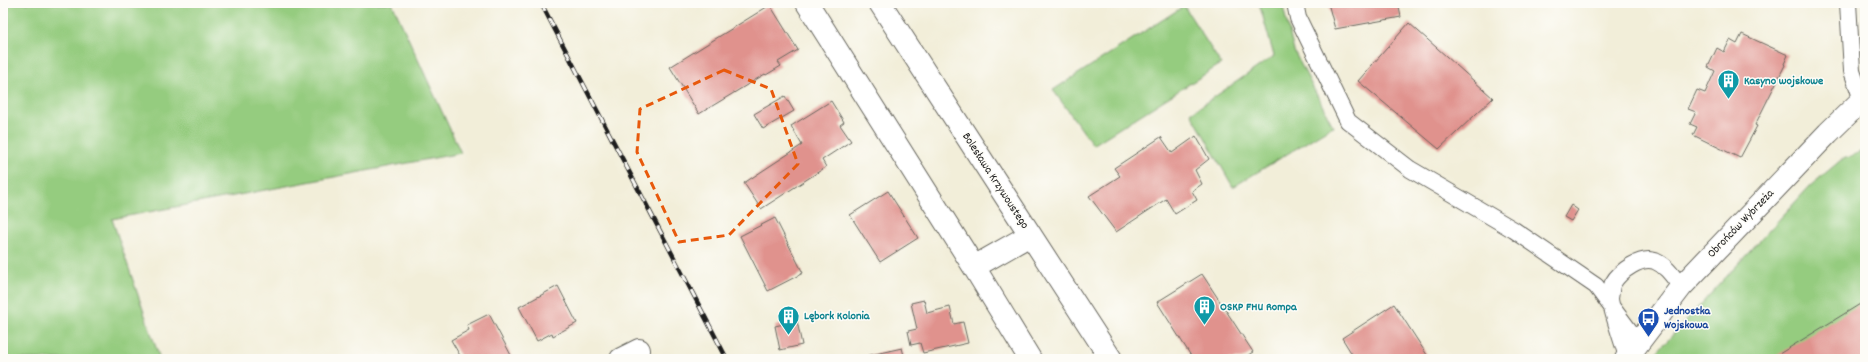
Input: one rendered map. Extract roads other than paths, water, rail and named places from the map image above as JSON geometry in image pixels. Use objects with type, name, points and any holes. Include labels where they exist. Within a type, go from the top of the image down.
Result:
[{"type":"street","points":[[807,3],[974,267],[1030,359]]},
{"type":"street","name":"Bolesława Krzywoustego","points":[[880,3],[1111,359]]},
{"type":"street","name":"Obrońców Wybrzeża","points":[[1630,354],[1681,287],[1828,133],[1863,102]]},
{"type":"street","points":[[974,267],[1030,235]]},
{"type":"lane","points":[[1295,3],[1298,18],[1348,121],[1410,169],[1514,230],[1596,286],[1613,307]]},
{"type":"lane","points":[[1848,3],[1852,71],[1863,102]]},
{"type":"lane","points":[[1630,354],[1610,299],[1613,283],[1626,268],[1639,262],[1651,260],[1668,270],[1681,287]]},
{"type":"railway","points":[[541,3],[727,359]]},
{"type":"place","name":"Kasyno wojskowe","points":[[1729,100]]},
{"type":"place","name":"OSKP FHU Rompa","points":[[1205,326]]},
{"type":"place","name":"Lębork Kolonia","points":[[788,336]]},
{"type":"place","name":"Jednostka Wojskowa","points":[[1649,338]]}]
